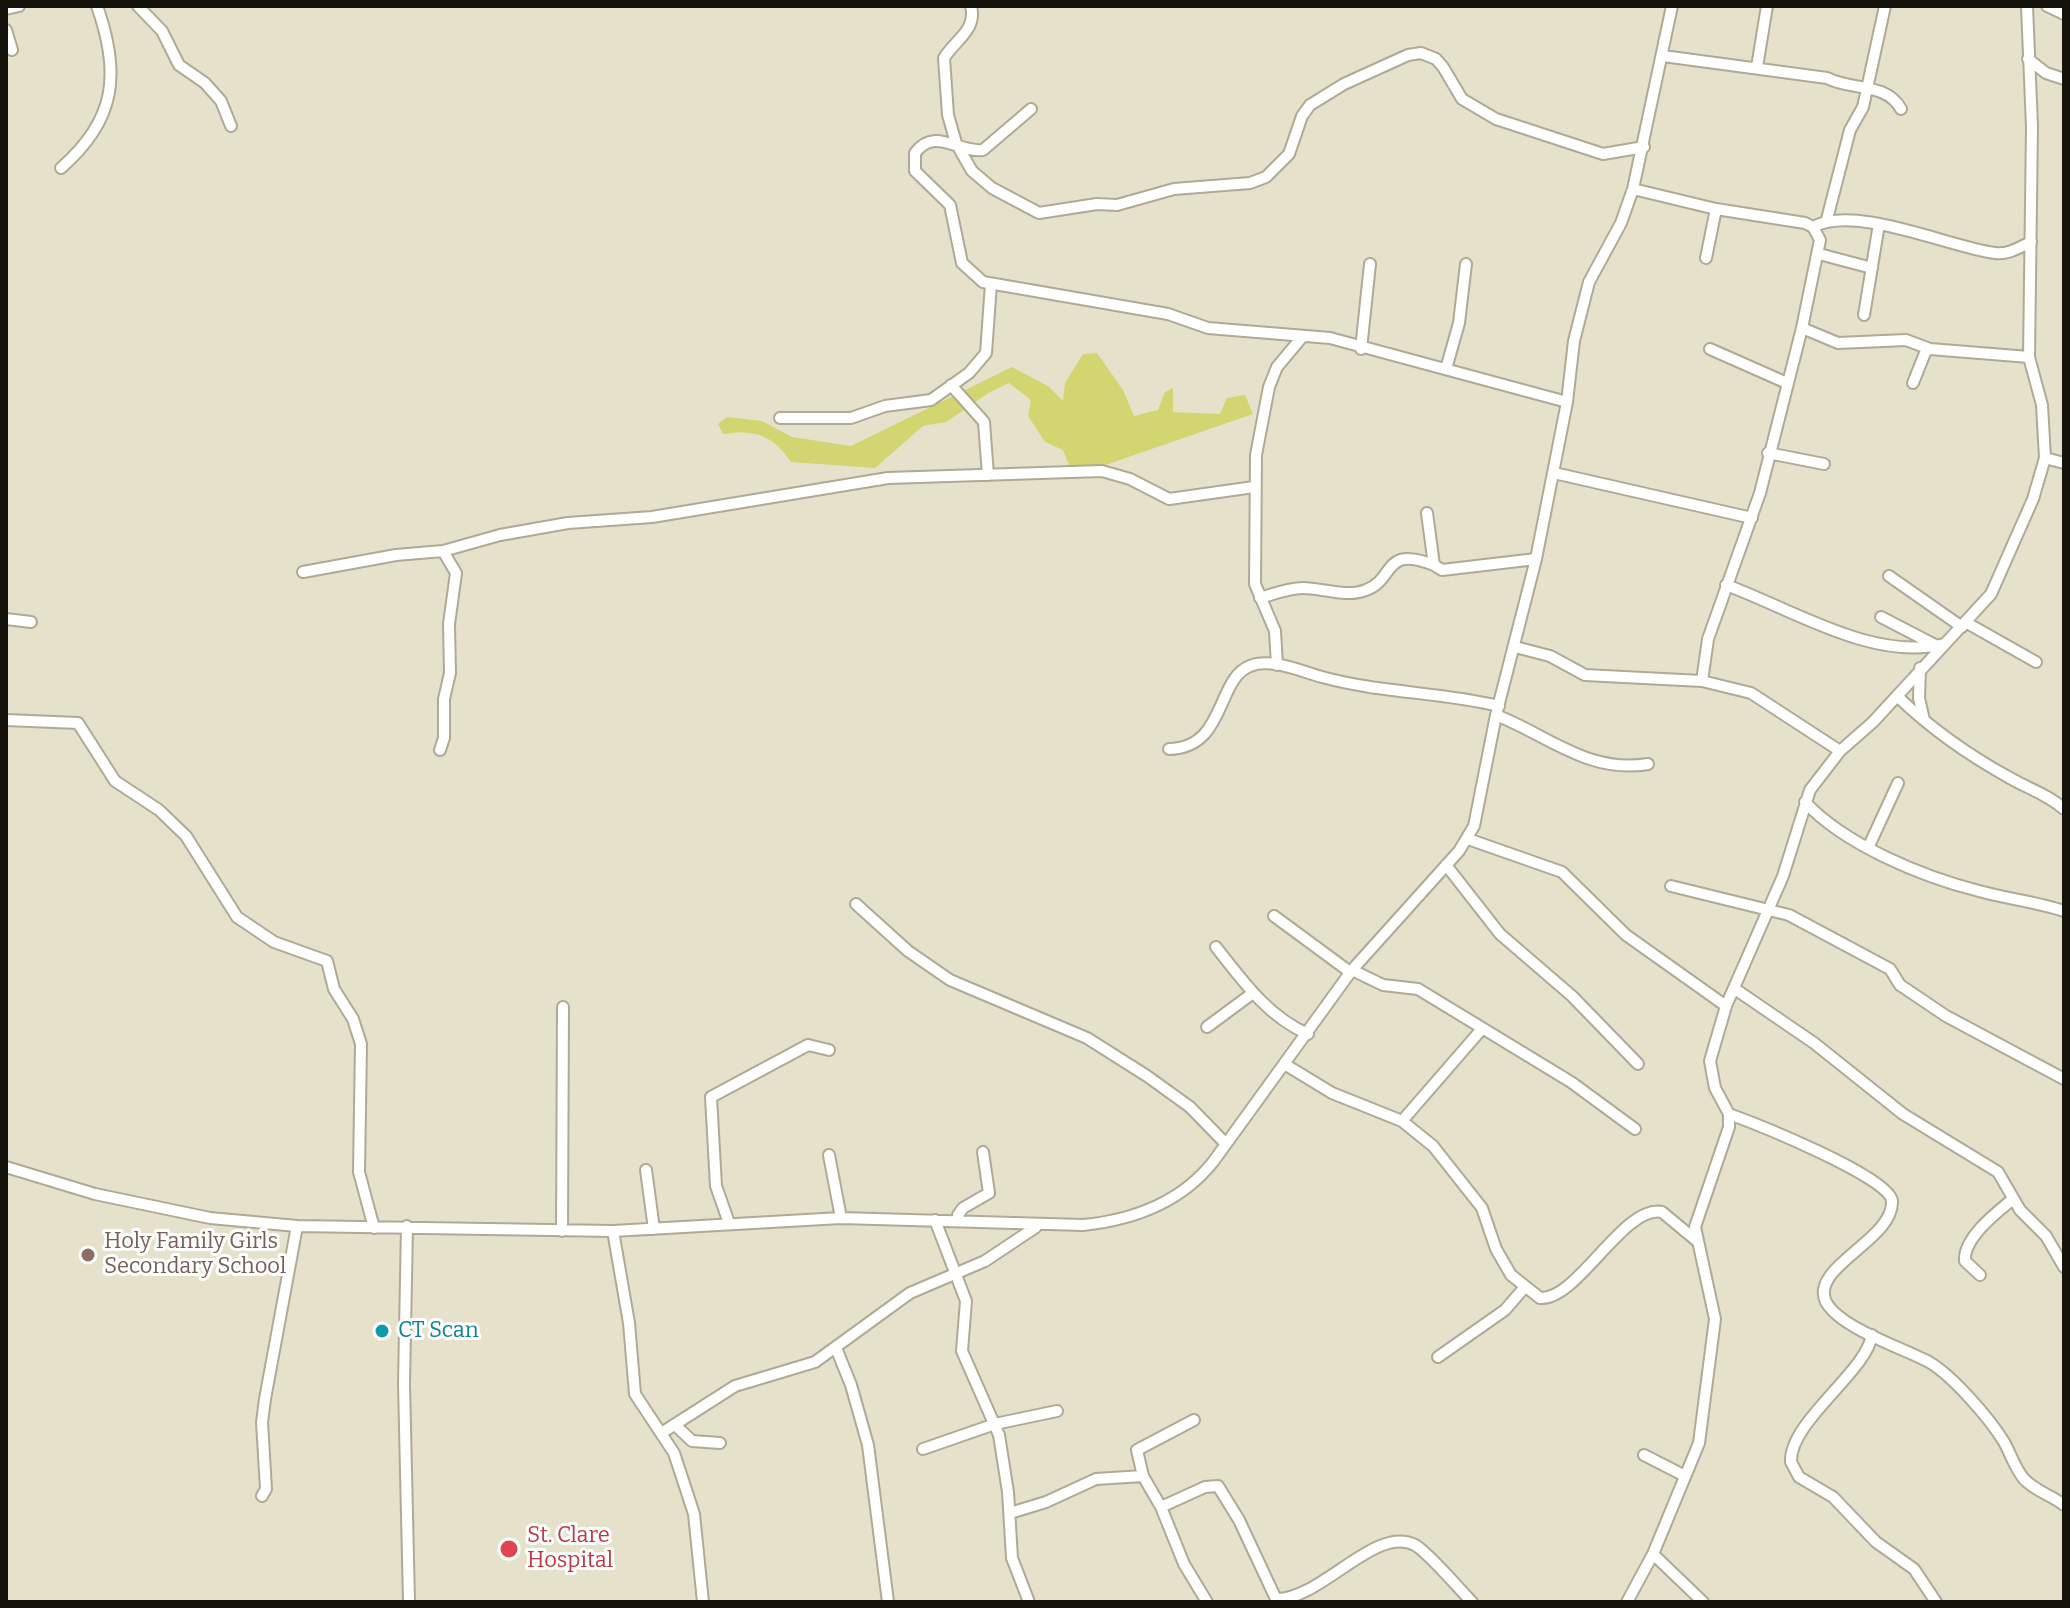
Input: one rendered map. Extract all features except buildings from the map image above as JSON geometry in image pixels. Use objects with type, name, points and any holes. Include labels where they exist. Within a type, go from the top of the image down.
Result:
[{"type":"street","points":[[6,9],[19,6]]},
{"type":"street","points":[[61,168],[94,135],[110,97],[104,24],[97,6]]},
{"type":"street","points":[[138,6],[162,31],[179,65],[205,83],[221,101],[231,126]]},
{"type":"street","points":[[971,6],[973,22],[944,58],[947,104],[956,143],[979,180],[1039,213],[1097,204],[1117,205],[1174,189],[1250,183],[1266,177],[1284,162],[1302,116],[1310,105],[1344,84],[1408,55],[1421,53],[1436,59],[1462,99],[1496,119],[1603,154],[1644,147]]},
{"type":"street","points":[[6,1167],[95,1194],[210,1218],[297,1226],[374,1228],[407,1226],[613,1231],[841,1218],[959,1221],[1036,1227],[1116,1222],[1175,1197],[1202,1175],[1286,1065],[1351,971],[1446,865],[1468,839],[1474,826],[1554,473],[1574,341],[1589,282],[1621,223],[1633,189],[1672,6]]},
{"type":"street","points":[[1757,67],[1767,6]]},
{"type":"street","points":[[1827,219],[1848,135],[1860,117],[1885,6]]},
{"type":"street","points":[[1627,1602],[1653,1554],[1699,1443],[1714,1338],[1713,1301],[1697,1241],[1697,1216],[1724,1143],[1729,1114],[1715,1088],[1710,1061],[1726,1006],[1771,908],[1805,802],[1840,751],[1897,696],[1940,645],[1965,625],[2002,575],[2033,499],[2045,458],[2042,405],[2029,357],[2032,127],[2027,6]]},
{"type":"street","points":[[2047,6],[2064,14]]},
{"type":"street","points":[[6,30],[12,50]]},
{"type":"street","points":[[1663,56],[1712,65],[1795,71],[1886,92],[1901,109]]},
{"type":"street","points":[[2028,59],[2046,73],[2064,79]]},
{"type":"street","points":[[1031,109],[993,137],[983,150],[943,140],[924,143],[915,153],[915,171],[953,210],[962,263],[968,272],[991,284],[1168,314],[1208,328],[1330,338],[1361,349],[1567,402]]},
{"type":"street","points":[[1633,189],[1716,209],[1813,227],[1827,219],[1879,224],[1997,254],[2031,242]]},
{"type":"street","points":[[1706,258],[1716,209]]},
{"type":"street","points":[[1864,315],[1879,224]]},
{"type":"street","points":[[1702,681],[1708,639],[1752,518],[1802,328],[1819,254],[1820,240],[1813,227]]},
{"type":"street","points":[[1819,254],[1872,268]]},
{"type":"street","points":[[1361,349],[1370,264]]},
{"type":"street","points":[[1446,369],[1459,323],[1466,264]]},
{"type":"street","points":[[780,418],[851,418],[885,406],[931,400],[977,366],[986,353],[991,284]]},
{"type":"street","points":[[1802,328],[1838,343],[1906,340],[1927,348],[2029,357]]},
{"type":"street","points":[[1277,665],[1275,631],[1260,598],[1254,563],[1256,455],[1269,387],[1277,367],[1303,336]]},
{"type":"street","points":[[1913,383],[1927,348]]},
{"type":"street","points":[[1710,349],[1787,383]]},
{"type":"street","points":[[951,385],[984,422],[988,475]]},
{"type":"street","points":[[1768,453],[1824,464]]},
{"type":"street","points":[[2045,458],[2064,463]]},
{"type":"street","points":[[303,572],[396,555],[443,551],[500,535],[568,523],[652,517],[888,478],[1102,471],[1130,479],[1169,499],[1254,487]]},
{"type":"street","points":[[1554,473],[1752,518]]},
{"type":"street","points":[[1427,513],[1434,565]]},
{"type":"street","points":[[440,750],[444,738],[444,699],[450,673],[449,624],[456,573],[443,551]]},
{"type":"street","points":[[1260,598],[1306,588],[1357,593],[1370,589],[1390,566],[1401,560],[1416,558],[1456,571],[1536,559]]},
{"type":"street","points":[[1889,576],[1965,625],[2036,662]]},
{"type":"street","points":[[1726,585],[1848,635],[1910,647],[1940,645]]},
{"type":"street","points":[[1881,617],[1940,645]]},
{"type":"street","points":[[6,619],[31,622]]},
{"type":"street","points":[[1515,647],[1550,656],[1585,675],[1702,681],[1751,693],[1840,751]]},
{"type":"street","points":[[1169,749],[1184,748],[1202,737],[1244,669],[1254,664],[1277,665],[1360,685],[1498,710],[1598,764],[1619,767],[1648,764]]},
{"type":"street","points":[[1920,668],[1919,698],[1924,720]]},
{"type":"street","points":[[1897,696],[1924,720],[2011,779],[2050,797],[2064,809]]},
{"type":"street","points":[[6,720],[78,723],[115,781],[159,810],[186,836],[237,917],[274,942],[327,961],[334,989],[353,1019],[361,1044],[359,1172],[374,1228]]},
{"type":"street","points":[[1868,848],[1898,783]]},
{"type":"street","points":[[1805,802],[1825,822],[1868,848],[1976,891],[2064,911]]},
{"type":"street","points":[[1468,839],[1562,872],[1626,935],[1726,1006]]},
{"type":"street","points":[[1446,865],[1500,934],[1558,984],[1638,1064]]},
{"type":"street","points":[[1671,886],[1771,908],[1890,969],[1900,985],[1946,1016],[2064,1079]]},
{"type":"street","points":[[856,904],[908,951],[950,980],[1087,1038],[1147,1076],[1190,1107],[1226,1144]]},
{"type":"street","points":[[1274,916],[1351,971],[1383,985],[1418,989],[1571,1082],[1635,1129]]},
{"type":"street","points":[[1216,947],[1253,993],[1288,1024],[1308,1034]]},
{"type":"street","points":[[1741,975],[1755,1003]]},
{"type":"street","points":[[1735,989],[1814,1043],[1903,1114],[1998,1172],[2024,1216],[2046,1236],[2064,1267]]},
{"type":"street","points":[[1207,1027],[1253,993]]},
{"type":"street","points":[[562,1231],[563,1007]]},
{"type":"street","points":[[1402,1121],[1481,1030]]},
{"type":"street","points":[[729,1223],[716,1186],[711,1097],[808,1045],[829,1050]]},
{"type":"street","points":[[1286,1065],[1332,1093],[1402,1121],[1433,1146],[1475,1197],[1490,1224],[1501,1259],[1524,1288],[1548,1299],[1565,1291],[1609,1243],[1655,1211],[1697,1241]]},
{"type":"street","points":[[1729,1114],[1839,1161],[1889,1193],[1892,1204],[1888,1214],[1868,1242],[1830,1274],[1823,1292],[1833,1311],[1943,1372],[1994,1428],[2025,1480],[2064,1505]]},
{"type":"street","points":[[959,1221],[958,1215],[963,1208],[989,1193],[983,1152]]},
{"type":"street","points":[[829,1155],[841,1218]]},
{"type":"street","points":[[646,1170],[654,1229]]},
{"type":"street","points":[[1980,1275],[1965,1261],[1966,1250],[1994,1215],[2013,1199]]},
{"type":"street","points":[[935,1220],[966,1301],[962,1351],[995,1424],[1010,1513],[1015,1570],[1029,1602]]},
{"type":"street","points":[[262,1496],[266,1489],[262,1422],[297,1226]]},
{"type":"street","points":[[407,1226],[404,1384],[409,1602]]},
{"type":"street","points":[[663,1432],[735,1386],[815,1362],[910,1293],[985,1261],[1036,1227]]},
{"type":"street","points":[[613,1231],[629,1323],[635,1394],[663,1432],[674,1453],[694,1514],[703,1602]]},
{"type":"street","points":[[1438,1357],[1505,1310],[1524,1288]]},
{"type":"street","points":[[1872,1335],[1866,1352],[1804,1429],[1791,1455],[1791,1462],[1799,1477],[1833,1497],[1876,1542],[1914,1569],[1936,1602]]},
{"type":"street","points":[[836,1348],[851,1385],[868,1445],[888,1602]]},
{"type":"street","points":[[923,1449],[995,1424],[1057,1411]]},
{"type":"street","points":[[1194,1420],[1137,1450],[1143,1476],[1161,1507],[1184,1564],[1207,1602]]},
{"type":"street","points":[[675,1425],[692,1441],[720,1443]]},
{"type":"street","points":[[1644,1455],[1685,1476]]},
{"type":"street","points":[[1010,1513],[1046,1502],[1096,1479],[1143,1476]]},
{"type":"street","points":[[1161,1507],[1205,1487],[1218,1486],[1239,1520],[1276,1599],[1326,1580],[1389,1541],[1415,1545],[1472,1602]]},
{"type":"street","points":[[1653,1554],[1703,1602]]},
{"type":"shaded area","points":[[1097,353],[1123,390],[1134,416],[1158,410],[1165,392],[1173,388],[1173,412],[1220,414],[1227,398],[1245,395],[1253,414],[1088,471],[1071,470],[1063,450],[1045,442],[1028,416],[1031,400],[1009,383],[946,422],[923,426],[875,468],[791,462],[770,440],[745,432],[723,434],[718,424],[727,417],[762,421],[792,437],[851,446],[1012,367],[1048,386],[1063,401],[1065,383],[1083,354]]},
{"type":"place","name":"Holy Family Girls Secondary School","points":[[88,1255]]},
{"type":"place","name":"CT Scan","points":[[382,1331]]},
{"type":"place","name":"St. Clare Hospital","points":[[509,1549]]}]
